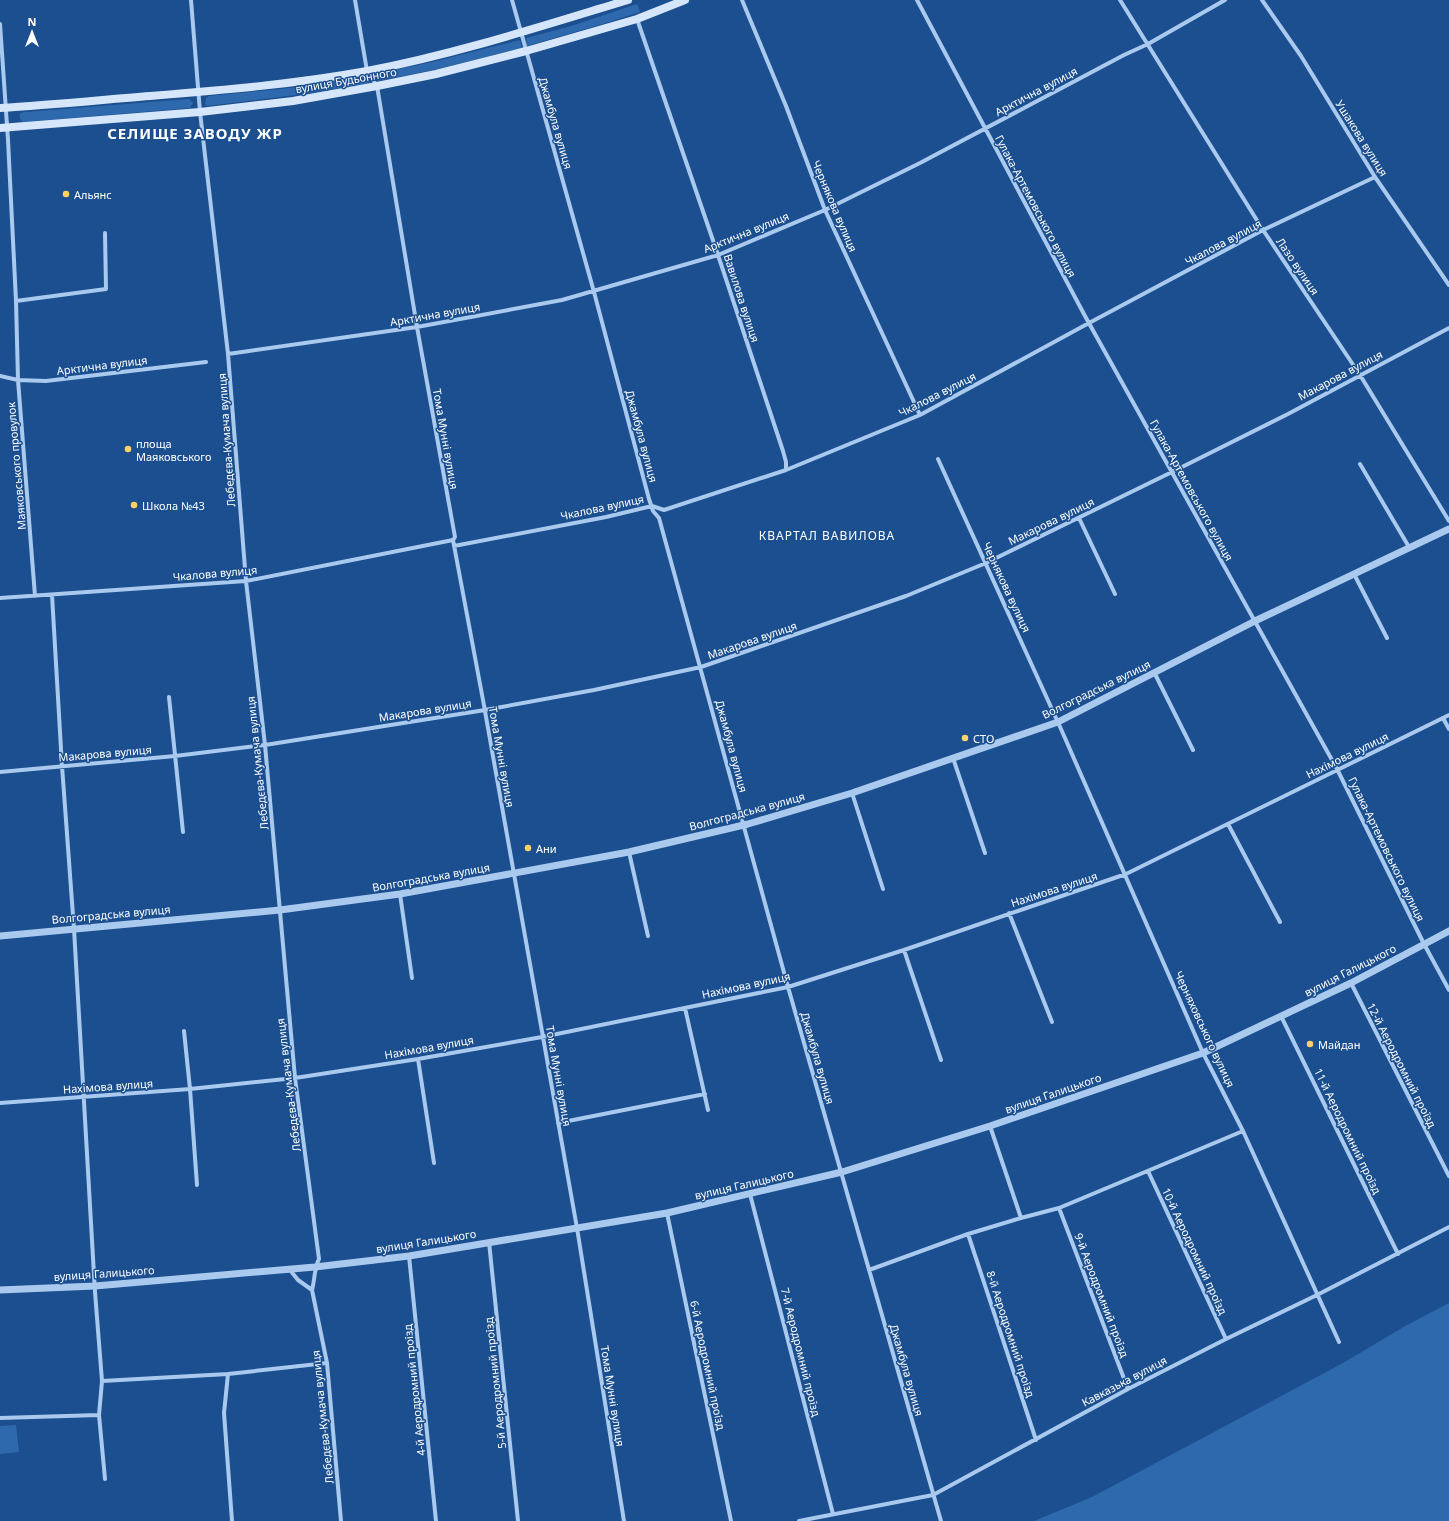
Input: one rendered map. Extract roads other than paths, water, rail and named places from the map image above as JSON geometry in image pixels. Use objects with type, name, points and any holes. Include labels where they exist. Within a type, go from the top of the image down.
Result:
[{"type":"main road","name":"вулиця Будьонного","points":[[3,108],[199,92],[294,82],[367,71],[431,57],[628,0]]},
{"type":"main road","name":"вулиця Будьонного","points":[[4,128],[200,112],[293,101],[377,86],[436,74],[526,51],[637,19],[685,0]]},
{"type":"street","name":"Лебедєва-Кумача вулиця","points":[[191,0],[200,112],[228,354],[246,581],[265,745],[295,1078],[319,1260],[315,1267],[315,1279],[312,1290],[327,1363],[341,1521]]},
{"type":"street","name":"Тома Мунні вулиця","points":[[355,0],[367,71],[377,86],[417,327],[455,537],[453,540],[454,546],[485,710],[577,1228],[624,1521]]},
{"type":"street","name":"Джамбула вулиця","points":[[512,0],[594,292],[649,499],[653,511],[659,518],[788,986],[941,1521]]},
{"type":"street","name":"Чернякова вулиця","points":[[742,0],[786,106],[825,210],[920,415]]},
{"type":"street","name":"Гулака-Артемовського вулиця","points":[[917,0],[984,129],[1089,323],[1337,769],[1424,944],[1449,990]]},
{"type":"street","name":"Лазо вулиця","points":[[1120,0],[1263,230],[1360,375],[1449,521]]},
{"type":"street","name":"Арктична вулиця","points":[[228,354],[417,327],[562,300],[718,255],[825,210],[1148,44],[1225,0]]},
{"type":"street","name":"Ушакова вулиця","points":[[1262,0],[1301,56],[1375,177],[1449,285]]},
{"type":"street","name":"Вавилова вулиця","points":[[637,19],[785,457],[786,470]]},
{"type":"street","name":"Маяковського провулок","points":[[0,24],[4,128],[16,302],[18,380],[35,596]]},
{"type":"street","name":"Чкалова вулиця","points":[[454,546],[606,517],[652,506],[664,510],[786,470],[920,415],[1263,230],[1375,177]]},
{"type":"street","points":[[16,302],[106,289],[105,233]]},
{"type":"street","name":"Макарова вулиця","points":[[0,772],[175,756],[265,745],[485,710],[594,690],[701,667],[906,596],[986,563],[1288,414],[1449,328]]},
{"type":"street","name":"Арктична вулиця","points":[[0,376],[18,380],[46,381],[206,362]]},
{"type":"street","name":"Чернякова вулиця","points":[[938,460],[1058,722]]},
{"type":"street","points":[[1360,464],[1409,547]]},
{"type":"street","points":[[1078,518],[1115,594]]},
{"type":"street","name":"Волгоградська вулиця","points":[[0,936],[280,910],[400,894],[629,852],[744,825],[852,793],[1058,722],[1255,621],[1449,529]]},
{"type":"street","name":"Чкалова вулиця","points":[[0,598],[246,581],[453,540]]},
{"type":"street","points":[[1354,573],[1387,638]]},
{"type":"street","points":[[52,595],[62,766],[74,929],[94,1286],[102,1380],[99,1415],[105,1479]]},
{"type":"street","points":[[1154,672],[1193,750]]},
{"type":"street","points":[[169,697],[183,832]]},
{"type":"street","name":"Нахімова вулиця","points":[[0,1103],[190,1089],[295,1078],[418,1059],[542,1037],[788,986],[904,950],[1126,874],[1449,715]]},
{"type":"street","points":[[1443,718],[1449,729]]},
{"type":"street","name":"Черняховського вулиця","points":[[1058,722],[1126,874],[1203,1053],[1243,1131],[1339,1342]]},
{"type":"street","points":[[953,758],[985,853]]},
{"type":"street","points":[[852,793],[883,889]]},
{"type":"street","points":[[1228,824],[1280,922]]},
{"type":"street","points":[[629,852],[648,936]]},
{"type":"street","points":[[400,894],[412,978]]},
{"type":"street","points":[[1009,913],[1052,1022]]},
{"type":"street","name":"вулиця Галицького","points":[[0,1290],[94,1286],[315,1267],[409,1256],[667,1213],[842,1172],[990,1126],[1203,1053],[1351,983],[1449,931]]},
{"type":"street","points":[[904,950],[941,1060]]},
{"type":"street","name":"12-й Аеродромний проїзд","points":[[1351,983],[1449,1176]]},
{"type":"street","points":[[685,1008],[708,1110]]},
{"type":"street","name":"11-й Аеродромний проїзд","points":[[1281,1016],[1398,1254]]},
{"type":"street","points":[[184,1031],[197,1185]]},
{"type":"street","points":[[418,1059],[434,1163]]},
{"type":"street","points":[[558,1124],[705,1094]]},
{"type":"street","points":[[990,1126],[1021,1218]]},
{"type":"street","points":[[869,1270],[968,1234],[1059,1208],[1243,1131]]},
{"type":"street","name":"10-й Аеродромний проїзд","points":[[1148,1171],[1226,1339]]},
{"type":"street","name":"7-й Аеродромний проїзд","points":[[750,1194],[833,1514]]},
{"type":"street","name":"9-й Аеродромний проїзд","points":[[1059,1208],[1128,1389]]},
{"type":"street","name":"6-й Аеродромний проїзд","points":[[667,1213],[731,1521]]},
{"type":"street","name":"Кавказька вулиця","points":[[799,1521],[933,1495],[1128,1389],[1317,1295],[1449,1227]]},
{"type":"street","name":"8-й Аеродромний проїзд","points":[[968,1234],[1036,1440]]},
{"type":"street","name":"5-й Аеродромний проїзд","points":[[489,1242],[518,1521]]},
{"type":"street","name":"4-й Аеродромний проїзд","points":[[409,1256],[436,1521]]},
{"type":"street","points":[[290,1269],[298,1280],[312,1290]]},
{"type":"street","points":[[102,1380],[228,1374],[327,1363]]},
{"type":"street","points":[[228,1374],[224,1413],[232,1521]]},
{"type":"street","points":[[0,1418],[99,1415]]},
{"type":"place","name":"Альянс","points":[[66,194]]},
{"type":"place","name":"площа Маяковського","points":[[128,449]]},
{"type":"place","name":"Школа №43","points":[[134,505]]},
{"type":"place","name":"СТО","points":[[965,738]]},
{"type":"place","name":"Ани","points":[[528,848]]},
{"type":"place","name":"Майдан","points":[[1310,1044]]},
{"type":"district","name":"СЕЛИЩЕ ЗАВОДУ ЖР","points":[[195,133]]},
{"type":"district","name":"КВАРТАЛ ВАВИЛОВА","points":[[827,535]]}]
